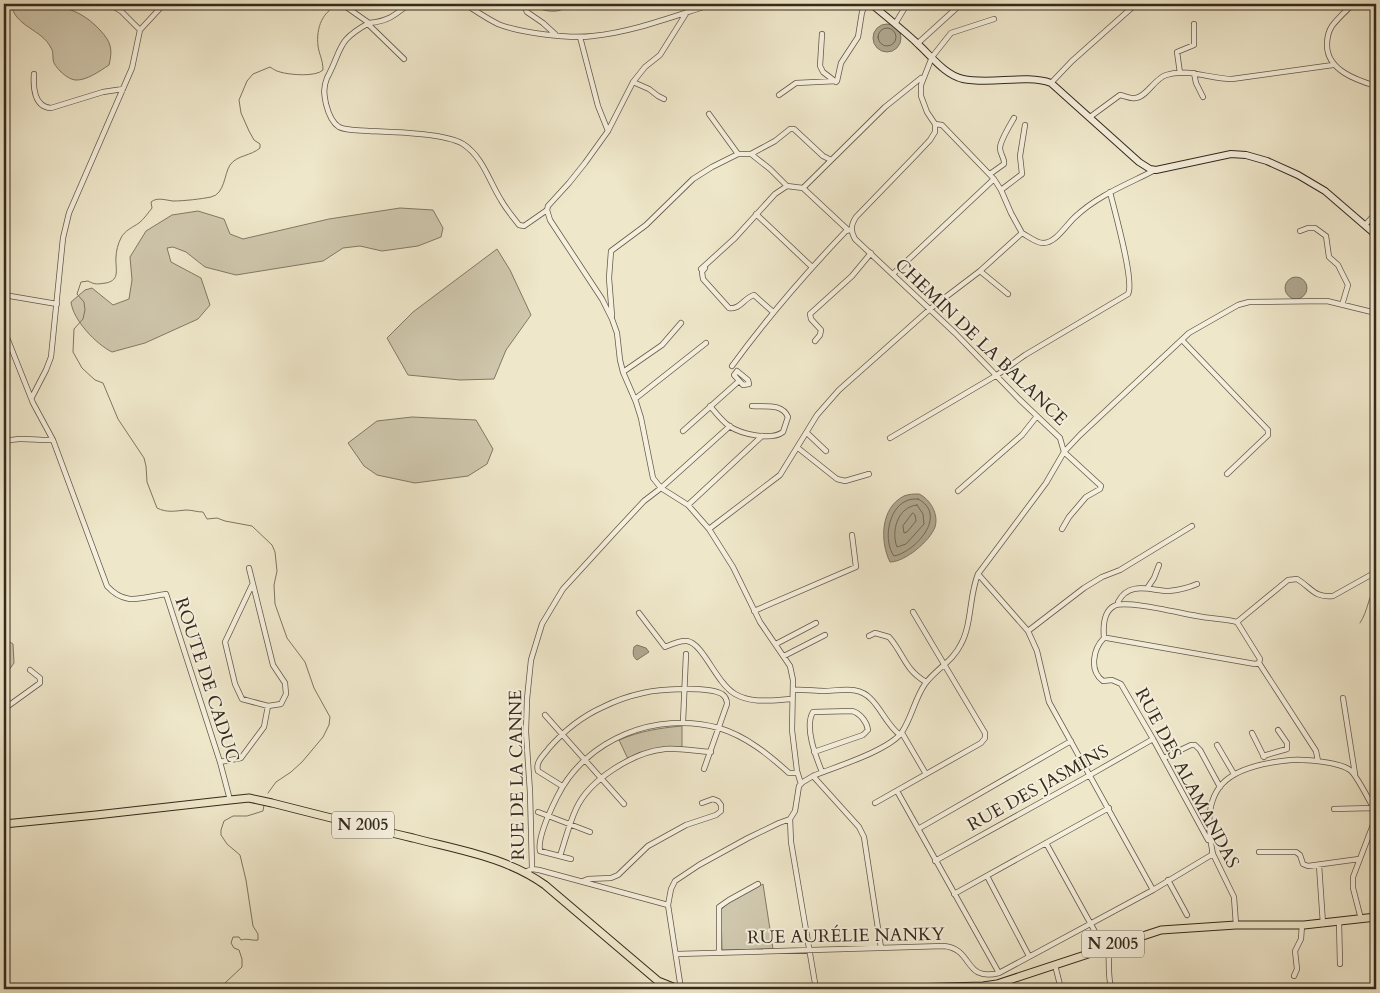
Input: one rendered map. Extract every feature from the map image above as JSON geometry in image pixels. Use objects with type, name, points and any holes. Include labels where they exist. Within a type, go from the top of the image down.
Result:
[{"type":"main road","points":[[871,4],[953,75],[961,79],[975,81],[1037,80],[1051,83],[1139,162],[1150,168],[1156,170],[1168,169],[1220,156],[1246,155],[1267,160],[1319,187],[1376,235]]},
{"type":"main road","name":"N 2005","points":[[4,824],[249,798],[272,803],[461,850],[528,870],[658,981],[680,989]]},
{"type":"main road","name":"N 2005","points":[[870,989],[997,984],[1161,930],[1236,925],[1322,924],[1376,917]]},
{"type":"street","points":[[109,4],[121,11],[140,30]]},
{"type":"street","points":[[32,398],[51,357],[63,238],[69,213],[123,89],[133,63],[140,30],[143,24],[164,4]]},
{"type":"street","points":[[342,4],[369,23],[404,59]]},
{"type":"street","points":[[409,4],[393,17],[384,21],[369,23],[345,39],[338,50],[335,63],[323,90],[333,122],[341,128],[350,130],[418,134],[457,141],[469,148],[480,160],[501,200],[519,225],[524,226],[548,210]]},
{"type":"street","points":[[465,4],[483,16],[504,26],[580,37],[595,36],[637,27],[713,4]]},
{"type":"street","points":[[523,4],[527,12],[555,34]]},
{"type":"street","points":[[680,989],[668,905],[671,889],[675,882],[683,875],[758,833],[790,819],[795,811],[800,784],[792,730],[792,671],[776,644],[766,632],[733,567],[709,530],[688,504],[657,483],[651,471],[641,418],[635,398],[623,372],[617,333],[612,319],[598,291],[548,217],[548,206],[569,183],[608,131],[633,82],[645,67],[660,55],[692,4]]},
{"type":"street","points":[[836,82],[841,63],[858,36],[862,12],[866,4]]},
{"type":"street","points":[[895,24],[907,4]]},
{"type":"street","points":[[917,44],[961,4]]},
{"type":"street","points":[[1051,83],[1072,61],[1136,4]]},
{"type":"street","points":[[1353,4],[1331,27],[1327,36],[1326,47],[1333,64],[1352,76],[1376,86]]},
{"type":"street","points":[[732,366],[773,312],[812,268],[850,230],[856,217],[930,140],[935,132],[935,124],[927,112],[921,96],[922,78],[932,57],[951,33],[994,19]]},
{"type":"street","points":[[1180,73],[1177,52],[1194,45],[1194,24]]},
{"type":"street","points":[[822,34],[820,66],[823,72],[836,82]]},
{"type":"street","points":[[580,37],[598,106],[608,131]]},
{"type":"street","points":[[1090,117],[1120,95],[1137,98],[1159,78],[1166,75],[1180,73],[1232,79],[1333,64]]},
{"type":"street","points":[[34,74],[33,90],[41,105],[45,107],[51,108],[103,92],[123,89]]},
{"type":"street","points":[[1194,74],[1197,87],[1203,97]]},
{"type":"street","points":[[751,154],[787,186],[803,188],[885,107],[922,78]]},
{"type":"street","points":[[633,82],[649,89],[664,99]]},
{"type":"street","points":[[779,95],[796,83],[836,82]]},
{"type":"street","points":[[709,114],[738,154]]},
{"type":"street","points":[[990,174],[1004,164],[1005,160],[1000,146],[1014,118]]},
{"type":"street","points":[[935,124],[942,125],[990,174],[1001,190],[1022,233],[1037,242],[1048,242],[1057,236],[1076,215],[1110,192],[1156,170]]},
{"type":"street","points":[[1001,190],[1022,174],[1021,148],[1025,125]]},
{"type":"street","points":[[612,319],[609,278],[612,250],[646,225],[693,179],[712,166],[738,154],[751,154],[775,141],[790,129],[794,129],[823,156],[830,160]]},
{"type":"street","points":[[893,274],[994,179]]},
{"type":"street","points":[[701,269],[735,238],[775,194],[787,186]]},
{"type":"street","name":"CHEMIN DE LA BALANCE","points":[[803,188],[850,230],[871,254],[930,309],[1060,438],[1064,452],[1046,483],[978,574],[974,584],[965,636],[954,655],[926,682],[901,734]]},
{"type":"street","points":[[890,438],[997,375],[1025,355],[1112,305],[1130,292],[1128,271],[1110,192]]},
{"type":"street","points":[[756,214],[812,268]]},
{"type":"street","points":[[1365,225],[1376,214]]},
{"type":"street","points":[[1300,231],[1315,228],[1326,236],[1329,257],[1338,265],[1348,286],[1342,305]]},
{"type":"street","points":[[709,530],[780,475],[807,433],[816,415],[839,390],[930,309],[980,271],[1022,233]]},
{"type":"street","points":[[815,341],[820,335],[821,330],[810,319],[810,314],[852,276],[871,254]]},
{"type":"street","points":[[718,256],[704,270],[702,277],[726,306],[731,309],[735,308],[754,295],[773,312]]},
{"type":"street","points":[[980,271],[1008,294]]},
{"type":"street","points":[[4,295],[57,304]]},
{"type":"street","points":[[1062,529],[1069,517],[1086,497],[1100,489],[1101,486],[1064,452],[1080,434],[1182,340],[1201,325],[1238,305],[1249,302],[1327,301],[1376,313]]},
{"type":"street","points":[[623,372],[662,345],[681,324]]},
{"type":"street","name":"ROUTE DE CADUC","points":[[4,330],[32,398],[53,440],[107,586],[114,594],[133,600],[166,594],[220,762],[230,800]]},
{"type":"street","points":[[1182,340],[1268,430],[1268,435],[1227,474]]},
{"type":"street","points":[[635,398],[706,342]]},
{"type":"street","points":[[683,432],[738,381]]},
{"type":"street","points":[[710,406],[730,426],[762,436],[772,436],[781,433],[788,414],[779,407],[752,406]]},
{"type":"street","points":[[958,491],[1022,434],[1037,416]]},
{"type":"street","name":"RUE DE LA CANNE","points":[[528,870],[530,792],[526,732],[527,699],[531,660],[542,624],[563,589],[644,501],[662,488],[730,426]]},
{"type":"street","points":[[807,433],[826,451]]},
{"type":"street","points":[[688,504],[762,436]]},
{"type":"street","points":[[4,442],[23,438],[53,440]]},
{"type":"street","points":[[798,448],[837,479],[845,480],[869,474]]},
{"type":"street","points":[[1028,631],[1084,588],[1102,577],[1120,570],[1192,526]]},
{"type":"street","points":[[754,611],[856,567],[852,535]]},
{"type":"street","points":[[1148,587],[1159,565]]},
{"type":"street","points":[[249,568],[273,665],[285,683],[286,694],[281,704],[268,706],[242,699],[235,684],[225,642],[252,585]]},
{"type":"street","points":[[1318,761],[1316,751],[1257,664],[1104,638],[1103,625],[1106,614],[1114,606],[1120,604],[1238,622],[1288,580],[1297,579],[1314,593],[1333,596],[1376,572]]},
{"type":"street","points":[[978,574],[1028,631],[1037,650],[1049,702],[1153,890]]},
{"type":"street","points":[[1120,604],[1120,598],[1136,589],[1148,587],[1170,591],[1185,589],[1197,584]]},
{"type":"street","points":[[874,803],[981,743],[985,738],[985,733],[913,612]]},
{"type":"street","points":[[639,613],[665,647],[684,641],[692,643],[701,650],[718,678],[736,695],[759,701],[792,699]]},
{"type":"street","points":[[776,644],[816,622]]},
{"type":"street","points":[[1238,622],[1260,659],[1257,664]]},
{"type":"street","points":[[869,636],[875,633],[889,637],[906,665],[926,682]]},
{"type":"street","points":[[784,656],[825,635]]},
{"type":"street","name":"RUE DES ALAMANDAS","points":[[1104,638],[1095,652],[1094,667],[1097,674],[1103,681],[1112,680],[1121,684],[1164,758],[1205,833],[1234,897],[1236,925]]},
{"type":"street","points":[[683,722],[686,654]]},
{"type":"street","points":[[4,709],[40,683],[40,678],[30,670]]},
{"type":"street","points":[[562,786],[538,771],[536,765],[556,740],[581,720],[602,707],[643,693],[670,689],[706,691],[724,696],[727,704],[704,770]]},
{"type":"street","points":[[793,690],[824,691],[850,689],[863,692],[872,699],[894,730],[901,734],[926,774]]},
{"type":"street","points":[[1343,698],[1355,776]]},
{"type":"street","points":[[220,762],[241,758],[264,727],[268,706]]},
{"type":"street","points":[[814,752],[863,734],[868,730],[867,725],[857,712],[813,712],[810,719],[814,752],[822,772]]},
{"type":"street","points":[[545,715],[624,804]]},
{"type":"street","points":[[571,859],[540,851],[539,848],[548,816],[562,786],[584,759],[607,743],[627,733],[649,726],[683,722],[720,728],[752,744],[789,773],[797,773]]},
{"type":"street","points":[[1263,756],[1287,748],[1287,743],[1278,730]]},
{"type":"street","points":[[1252,732],[1266,763]]},
{"type":"street","points":[[800,784],[822,772],[885,747],[901,734]]},
{"type":"street","name":"RUE DES JASMINS","points":[[935,861],[1153,739]]},
{"type":"street","points":[[918,829],[1071,741]]},
{"type":"street","points":[[1164,758],[1190,745],[1195,745],[1200,750],[1220,787]]},
{"type":"street","points":[[1217,745],[1234,774]]},
{"type":"street","points":[[560,856],[576,808],[587,792],[601,778],[615,768],[654,751],[681,749],[710,752]]},
{"type":"street","points":[[897,791],[999,973],[1153,890],[1213,854],[1209,835],[1212,806],[1220,787],[1234,774],[1255,765],[1303,759],[1344,767],[1355,776],[1375,810]]},
{"type":"street","points":[[813,776],[859,827],[864,837],[881,948]]},
{"type":"street","points":[[583,881],[611,878],[618,875],[648,846],[686,825],[716,815],[721,811],[721,805],[718,801],[713,799],[702,802]]},
{"type":"street","points":[[954,894],[1109,808]]},
{"type":"street","points":[[1334,809],[1375,810]]},
{"type":"street","points":[[538,812],[590,832]]},
{"type":"street","points":[[1361,919],[1353,888],[1353,877],[1376,817]]},
{"type":"street","points":[[790,819],[791,842],[816,989]]},
{"type":"street","points":[[1046,843],[1106,947],[1110,964],[1110,984],[1112,989]]},
{"type":"street","points":[[1259,852],[1296,852],[1300,855],[1301,862],[1305,866],[1359,859]]},
{"type":"street","points":[[1319,865],[1322,924]]},
{"type":"street","points":[[528,870],[539,870],[668,905]]},
{"type":"street","points":[[987,876],[1030,956]]},
{"type":"street","points":[[1168,880],[1187,915]]},
{"type":"street","points":[[719,952],[719,907],[758,884]]},
{"type":"street","points":[[1339,922],[1340,964]]},
{"type":"street","points":[[1294,976],[1297,969],[1295,950],[1301,939],[1302,925]]},
{"type":"street","name":"RUE AURÉLIE NANKY","points":[[676,954],[950,947],[958,950],[981,975],[999,973]]},
{"type":"street","points":[[1055,965],[1061,989]]},
{"type":"shaded area","points":[[11,4],[59,6],[80,14],[107,38],[111,50],[109,65],[84,79],[75,80],[69,78],[55,65],[52,50],[47,42],[18,18],[13,12]]},
{"type":"shaded area","points":[[400,208],[433,210],[443,228],[441,237],[418,246],[382,251],[360,246],[343,248],[323,261],[236,275],[205,267],[186,252],[173,247],[167,248],[171,262],[201,278],[210,305],[198,319],[145,343],[112,352],[86,331],[73,309],[71,302],[85,290],[92,288],[113,305],[129,299],[132,280],[130,257],[146,231],[172,215],[198,211],[224,219],[230,234],[243,239],[329,219]]},
{"type":"shaded area","points":[[497,249],[510,270],[531,315],[506,350],[494,379],[460,380],[408,375],[387,338],[413,312]]},
{"type":"shaded area","points":[[412,417],[476,420],[493,449],[487,464],[468,476],[415,483],[377,475],[364,466],[348,443],[377,421]]},
{"type":"shaded area","points":[[4,638],[13,644],[14,663],[4,677]]},
{"type":"shaded area","points":[[682,726],[682,747],[666,748],[628,759],[619,740],[650,730]]},
{"type":"shaded area","points":[[763,884],[773,949],[722,950],[721,910],[727,903]]},
{"type":"water","points":[[887,24],[897,28],[901,38],[897,48],[887,52],[877,48],[873,38],[877,28]]},
{"type":"water","points":[[1296,277],[1304,280],[1307,288],[1304,296],[1296,299],[1288,296],[1285,288],[1288,280]]},
{"type":"water","points":[[919,494],[927,499],[933,507],[936,517],[935,527],[923,544],[910,555],[890,562],[884,535],[886,517],[896,501],[906,495]]},
{"type":"water","points":[[637,645],[646,648],[649,652],[637,660],[633,652],[634,647]]},
{"type":"waterway","points":[[268,793],[276,782],[302,762],[323,737],[329,725],[330,717],[314,688],[305,662],[287,638],[275,604],[274,585],[277,571],[275,552],[272,545],[252,526],[217,518],[207,519],[203,512],[186,510],[168,511],[157,508],[147,482],[144,458],[118,419],[103,383],[95,380],[82,368],[73,352],[74,329],[83,319],[85,310],[84,302],[77,294],[81,282],[88,281],[99,284],[114,279],[116,273],[116,253],[120,240],[124,233],[146,216],[152,208],[151,202],[153,200],[192,200],[216,195],[222,188],[230,165],[240,157],[260,148],[260,144],[254,140],[241,113],[239,100],[247,81],[253,74],[270,67],[276,71],[296,75],[315,74],[323,70],[318,46],[319,26],[325,15],[341,4]]},
{"type":"waterway","points":[[360,4],[371,6],[378,4]]},
{"type":"waterway","points":[[512,4],[521,9]]},
{"type":"waterway","points":[[529,7],[555,11],[566,8],[571,4]]},
{"type":"waterway","points":[[1360,623],[1376,585]]},
{"type":"waterway","points":[[224,989],[225,983],[242,967],[239,950],[234,948],[231,943],[233,937],[239,937],[241,940],[258,940],[258,934],[253,926],[240,855],[227,844],[221,835],[221,830],[224,821],[233,816],[247,816],[263,811],[264,805]]},
{"type":"waterway","points":[[1366,989],[1376,977]]}]
